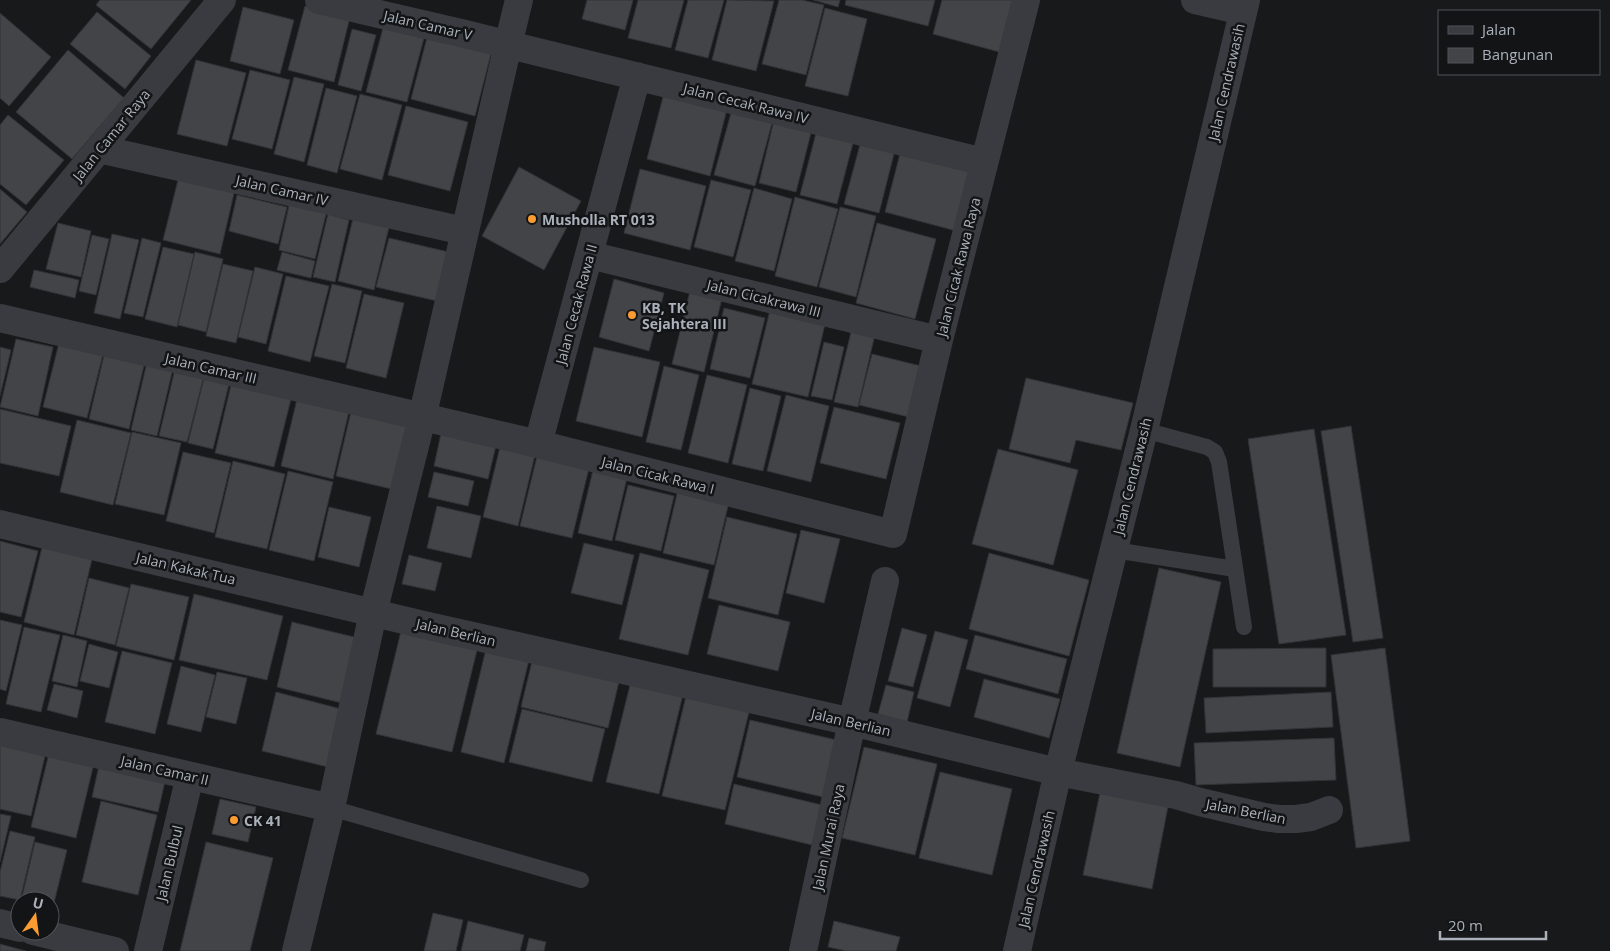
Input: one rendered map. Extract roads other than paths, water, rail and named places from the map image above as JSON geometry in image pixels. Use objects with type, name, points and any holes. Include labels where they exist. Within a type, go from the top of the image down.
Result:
[{"type":"street","name":"Jalan Camar Raya","points":[[0,270],[222,0]]},
{"type":"street","name":"Jalan Camar V","points":[[319,0],[508,45]]},
{"type":"street","points":[[296,951],[331,808],[373,613],[422,418],[519,0]]},
{"type":"street","name":"Jalan Cicak Rawa Raya","points":[[893,534],[939,340],[1026,0]]},
{"type":"street","points":[[1195,0],[1245,6]]},
{"type":"street","name":"Jalan Cendrawasih","points":[[1017,951],[1058,772],[1144,430],[1245,6]]},
{"type":"street","name":"Jalan Cecak Rawa IV","points":[[508,45],[984,162]]},
{"type":"street","name":"Jalan Cecak Rawa II","points":[[538,444],[637,76]]},
{"type":"street","name":"Jalan Camar IV","points":[[99,149],[464,231]]},
{"type":"street","name":"Jalan Cicakrawa III","points":[[589,255],[939,340]]},
{"type":"street","name":"Jalan Camar III","points":[[0,318],[422,418]]},
{"type":"street","name":"Jalan Cicak Rawa I","points":[[422,418],[538,444],[893,534]]},
{"type":"street","name":"Jalan Kakak Tua","points":[[0,524],[373,613]]},
{"type":"street","points":[[852,722],[885,581]]},
{"type":"street","name":"Jalan Berlian","points":[[373,613],[852,722],[1058,772],[1176,795],[1279,819],[1311,817],[1329,810]]},
{"type":"street","name":"Jalan Murai Raya","points":[[803,951],[852,722]]},
{"type":"street","name":"Jalan Camar II","points":[[0,732],[331,808]]},
{"type":"street","name":"Jalan Bulbul","points":[[148,951],[190,776]]},
{"type":"street","points":[[60,938],[115,951]]},
{"type":"lane","points":[[1144,430],[1207,447],[1215,452],[1219,462],[1244,627]]},
{"type":"lane","points":[[1114,550],[1235,569]]},
{"type":"lane","points":[[331,808],[581,880]]},
{"type":"place","name":"Musholla RT 013","points":[[532,219]]},
{"type":"place","name":"KB, TK Sejahtera III","points":[[632,315]]},
{"type":"place","name":"CK 41","points":[[234,820]]}]
